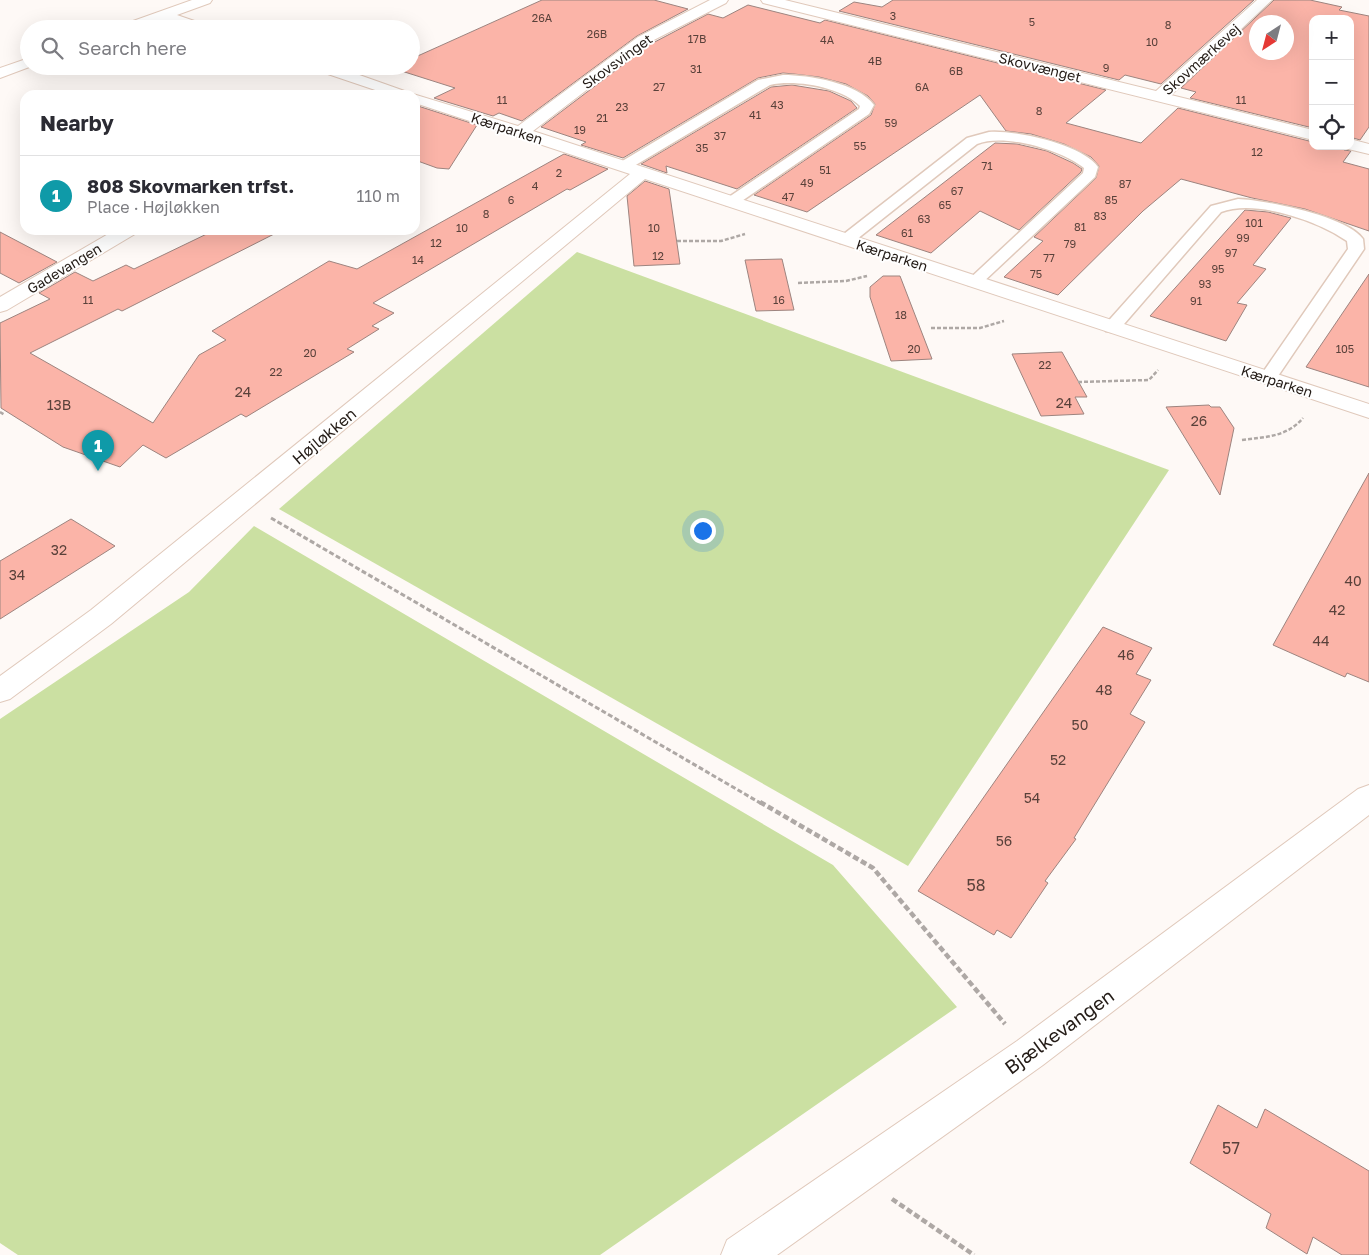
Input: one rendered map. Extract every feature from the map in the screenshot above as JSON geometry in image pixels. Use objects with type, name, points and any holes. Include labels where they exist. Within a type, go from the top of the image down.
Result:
[{"type":"street","points":[[149,20],[206,0]]},
{"type":"street","name":"Skovsvinget","points":[[520,133],[643,40],[721,0]]},
{"type":"street","name":"Skovvænget","points":[[768,0],[1309,134]]},
{"type":"street","name":"Skovmærkevej","points":[[1159,97],[1265,0]]},
{"type":"street","points":[[163,15],[178,20]]},
{"type":"street","points":[[0,73],[20,65]]},
{"type":"street","points":[[345,75],[390,90]]},
{"type":"street","name":"Kærparken","points":[[420,100],[1369,411]]},
{"type":"street","points":[[1354,145],[1369,149]]},
{"type":"street","name":"Højløkken","points":[[0,691],[101,617],[244,502],[633,170]]},
{"type":"street","name":"Gadevangen","points":[[0,306],[120,235]]},
{"type":"street","name":"Bjælkevangen","points":[[742,1255],[1030,1053],[1369,798]]},
{"type":"lane","points":[[633,170],[763,83],[774,80],[801,80],[852,93],[863,99],[867,105],[864,111],[731,202]]},
{"type":"lane","points":[[846,240],[972,142],[982,137],[1011,137],[1071,153],[1084,160],[1091,167],[1090,174],[974,282]]},
{"type":"lane","points":[[1112,327],[1216,209],[1226,204],[1257,204],[1328,223],[1346,231],[1355,239],[1356,249],[1268,378]]},
{"type":"path","points":[[677,241],[719,241],[741,237],[774,216]]},
{"type":"path","points":[[798,283],[846,281],[867,276],[894,255]]},
{"type":"path","points":[[930,328],[1000,325],[1030,300]]},
{"type":"path","points":[[1078,382],[1149,380],[1175,348]]},
{"type":"path","points":[[1242,440],[1282,434],[1300,423],[1319,395]]},
{"type":"path","points":[[0,412],[6,415]]},
{"type":"path","points":[[244,502],[873,868],[1030,1053]]},
{"type":"path","points":[[857,1175],[974,1255]]},
{"type":"green space","points":[[577,252],[1169,470],[908,866],[279,509]]},
{"type":"green space","points":[[254,526],[833,865],[957,1007],[600,1255],[18,1255],[0,1243],[0,719],[189,592]]},
{"type":"building","points":[[542,0],[654,0],[688,9],[637,36],[522,121],[499,113],[493,116],[434,98],[455,88],[414,75],[420,75],[420,55]]},
{"type":"building","points":[[893,0],[1254,0],[1161,84],[1125,75],[1119,80],[839,11],[854,2],[882,7]]},
{"type":"building","points":[[1274,0],[1310,0],[1342,7],[1339,10],[1369,16],[1369,127],[1360,140],[1354,138],[1354,15],[1309,15],[1309,127],[1190,98],[1196,92],[1181,88],[1249,24],[1249,60],[1294,60],[1294,15],[1258,15]]},
{"type":"building","points":[[748,5],[820,23],[825,20],[1106,90],[1066,123],[1141,143],[1178,108],[1309,141],[1309,150],[1351,151],[1343,162],[1369,169],[1369,231],[1305,209],[1252,198],[1181,179],[1143,211],[1058,295],[1004,277],[1043,241],[1034,237],[1096,178],[1099,166],[1091,157],[1064,144],[1031,134],[1006,131],[980,95],[807,212],[754,195],[871,115],[875,104],[868,96],[846,84],[819,77],[783,73],[758,78],[623,158],[581,145],[586,142],[541,127],[649,45],[708,14],[723,18]]},
{"type":"building","points":[[792,85],[829,91],[851,101],[857,108],[737,189],[666,166],[667,173],[641,164],[771,87]]},
{"type":"building","points":[[420,107],[477,125],[449,169],[437,168],[420,162]]},
{"type":"building","points":[[995,143],[1017,144],[1047,151],[1082,169],[1019,230],[980,211],[931,253],[876,235]]},
{"type":"building","points":[[564,154],[608,169],[570,190],[567,189],[373,303],[394,313],[372,326],[379,329],[347,349],[354,352],[246,417],[241,414],[166,458],[143,445],[120,467],[63,447],[1,408],[0,323],[50,299],[39,293],[75,272],[93,281],[126,265],[134,269],[205,235],[272,235],[122,311],[118,309],[30,353],[153,423],[199,355],[226,340],[212,331],[329,261],[357,269]]},
{"type":"building","points":[[645,181],[669,189],[680,264],[634,266],[627,196]]},
{"type":"building","points":[[1245,210],[1268,212],[1291,218],[1253,265],[1266,269],[1237,303],[1247,305],[1226,341],[1150,316]]},
{"type":"building","points":[[0,232],[57,262],[19,283],[0,273]]},
{"type":"building","points":[[782,259],[794,310],[756,311],[745,260]]},
{"type":"building","points":[[1369,274],[1369,387],[1306,367]]},
{"type":"building","points":[[883,276],[900,276],[932,359],[891,361],[870,297],[870,287]]},
{"type":"building","points":[[1062,352],[1087,397],[1075,397],[1084,414],[1041,416],[1012,354]]},
{"type":"building","points":[[1209,405],[1211,407],[1220,407],[1234,428],[1220,495],[1166,407]]},
{"type":"building","points":[[1369,473],[1369,682],[1347,673],[1345,677],[1273,645]]},
{"type":"building","points":[[71,519],[115,546],[0,619],[0,561]]},
{"type":"building","points":[[1103,627],[1152,648],[1136,674],[1151,680],[1130,714],[1145,722],[1074,838],[1076,839],[1045,881],[1048,883],[1011,938],[997,930],[994,935],[918,891]]},
{"type":"building","points":[[1218,1105],[1257,1128],[1265,1109],[1369,1171],[1369,1255],[1342,1255],[1313,1237],[1307,1254],[1266,1228],[1271,1214],[1190,1163]]},
{"type":"place","name":"808 Skovmarken trfst.","points":[[98,471]]}]
